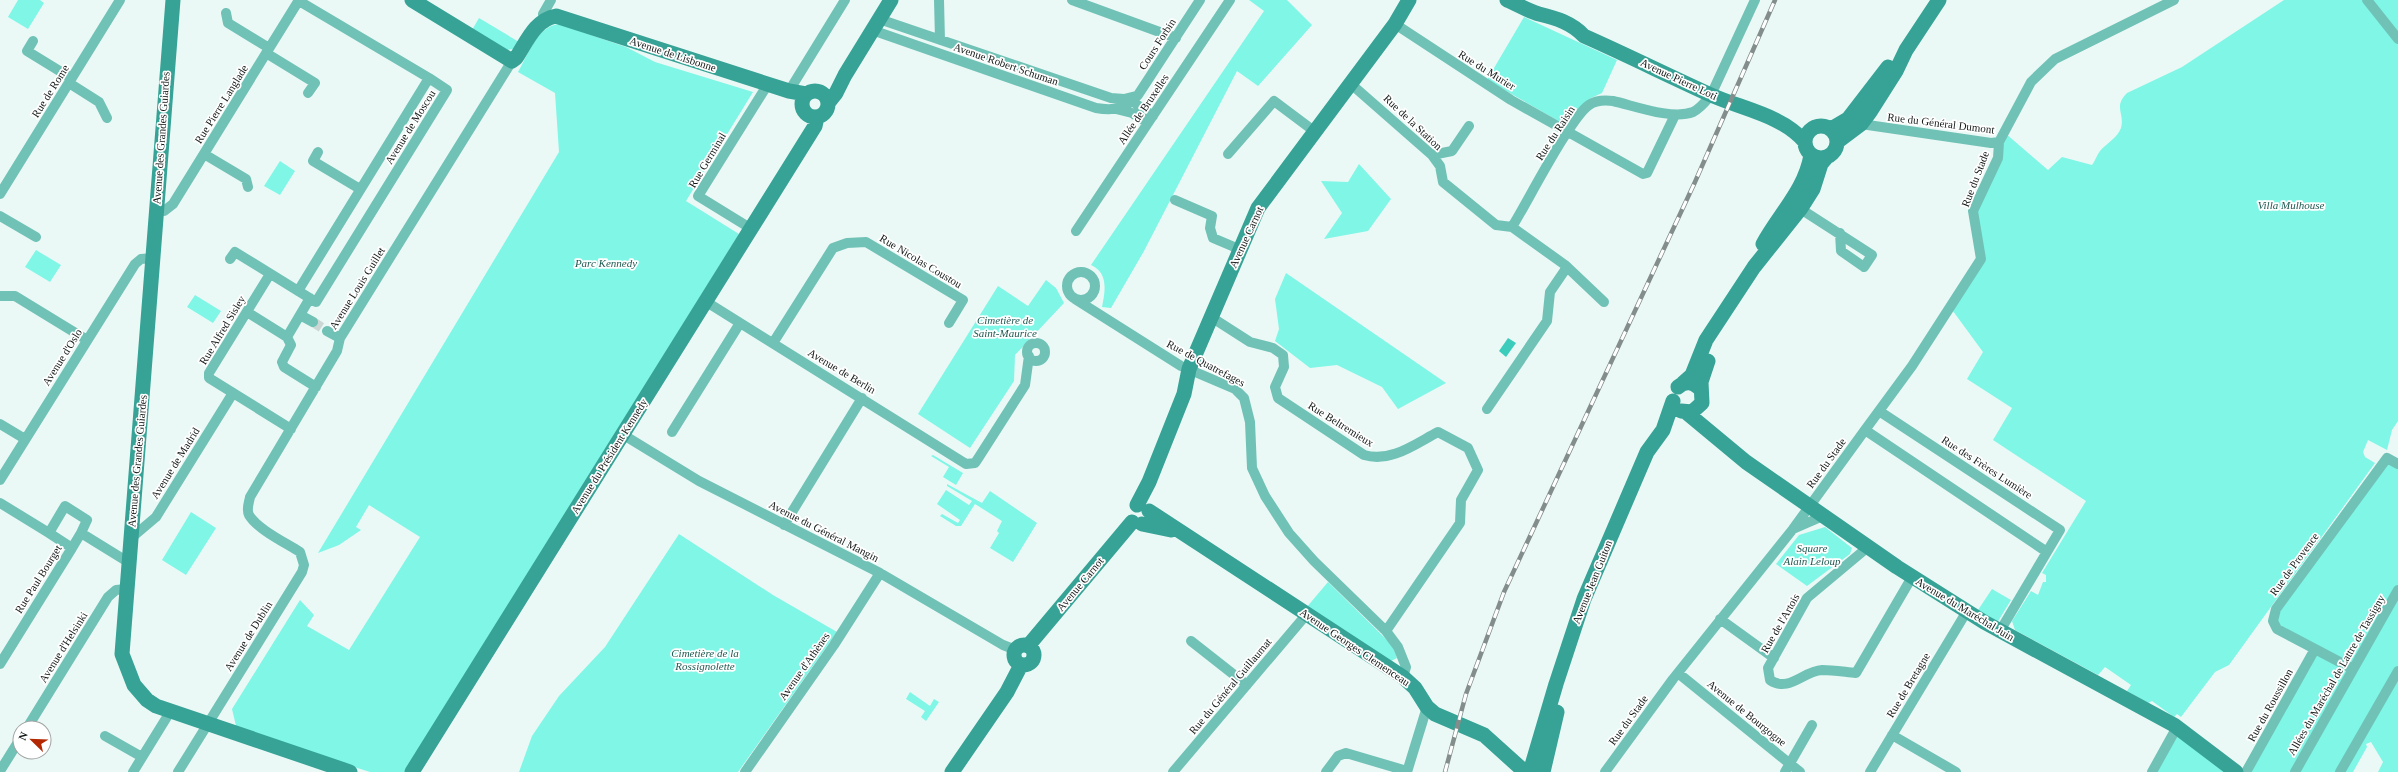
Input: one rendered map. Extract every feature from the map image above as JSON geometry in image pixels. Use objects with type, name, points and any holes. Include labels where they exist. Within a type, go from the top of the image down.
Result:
[{"type":"street","name":"Rue de Rome","points":[[0,194],[120,0]]},
{"type":"street","name":"Avenue des Grandes Guiardes","points":[[173,0],[122,654],[125,667],[134,684],[147,700],[170,712],[350,772]]},
{"type":"street","points":[[299,0],[429,78]]},
{"type":"street","name":"Rue Pierre Langlade","points":[[156,211],[164,211],[173,204],[299,0]]},
{"type":"street","points":[[412,0],[512,61],[516,58],[536,27],[550,18],[552,0]]},
{"type":"street","points":[[789,91],[845,0]]},
{"type":"street","points":[[808,107],[825,112],[825,98],[836,93],[845,75],[891,0]]},
{"type":"street","points":[[939,0],[940,40]]},
{"type":"street","points":[[1072,0],[1176,38]]},
{"type":"street","name":"Cours Forbin","points":[[1135,98],[1200,0]]},
{"type":"street","name":"Allée de Bruxelles","points":[[1076,231],[1230,0]]},
{"type":"street","name":"Avenue Pierre Loti","points":[[1507,0],[1538,14],[1561,20],[1576,27],[1584,36],[1715,96],[1775,120],[1796,131],[1814,152]]},
{"type":"street","name":"Rue du Raisin","points":[[1512,227],[1568,132],[1587,107],[1603,100],[1675,115],[1693,112],[1715,96],[1755,0]]},
{"type":"street","points":[[1733,300],[1703,374],[1701,390],[1703,399],[1686,408],[1674,392],[1692,375],[1706,340],[1796,206],[1814,152],[1808,132],[1828,133],[1861,124],[1896,71],[1906,50],[1939,0]]},
{"type":"street","name":"Rue du Général Dumont","points":[[1861,124],[1984,142],[1999,142],[2031,82],[2055,59],[2174,0]]},
{"type":"street","points":[[2367,0],[2398,39]]},
{"type":"street","name":"Avenue Carnot","points":[[1022,648],[1142,514],[1149,482],[1184,394],[1189,369],[1239,249],[1258,208],[1395,24],[1407,1]]},
{"type":"street","points":[[226,13],[228,23],[315,83],[308,93]]},
{"type":"street","name":"Avenue de Lisbonne","points":[[550,18],[789,91],[808,107],[814,91],[825,98]]},
{"type":"street","name":"Rue du Murier","points":[[1395,24],[1504,96],[1643,174],[1647,173],[1675,115]]},
{"type":"street","name":"Avenue Robert Schuman","points":[[876,25],[940,40],[1111,98],[1135,98]]},
{"type":"street","name":"Avenue Robert Schuman","points":[[876,25],[1096,108],[1116,109],[1135,98]]},
{"type":"street","points":[[33,41],[27,51],[99,102],[107,118]]},
{"type":"street","points":[[1828,133],[1848,119],[1888,67],[1906,50]]},
{"type":"street","name":"Avenue Louis Guillet","points":[[303,557],[300,552],[256,524],[249,514],[247,507],[250,497],[337,351],[340,338],[512,61]]},
{"type":"street","name":"Avenue de Moscou","points":[[298,291],[429,78],[447,90],[316,302],[310,298]]},
{"type":"street","name":"Rue Germinal","points":[[750,228],[698,196],[768,84]]},
{"type":"street","name":"Rue de la Station","points":[[1351,84],[1432,155],[1440,166],[1443,182],[1496,225],[1512,227],[1565,265],[1604,302]]},
{"type":"street","points":[[1135,98],[1150,120]]},
{"type":"street","points":[[1228,154],[1274,101],[1314,131]]},
{"type":"street","name":"Avenue du Président Kennedy","points":[[412,772],[805,139],[809,125],[808,107]]},
{"type":"street","points":[[1116,109],[1150,120]]},
{"type":"street","name":"Avenue Pierre Loti","points":[[1775,120],[1790,120],[1828,133]]},
{"type":"street","points":[[1432,155],[1452,151],[1469,126]]},
{"type":"street","points":[[1814,152],[1834,152],[1828,133]]},
{"type":"street","name":"Rue du Stade","points":[[1605,772],[1678,673],[1793,529],[1879,411],[1981,259],[1973,211],[1998,158],[1999,142]]},
{"type":"street","points":[[318,152],[313,161],[360,190]]},
{"type":"street","points":[[204,154],[246,179],[248,187]]},
{"type":"street","points":[[1175,200],[1212,216],[1210,228],[1213,238],[1239,249]]},
{"type":"street","points":[[1796,206],[1840,233]]},
{"type":"street","points":[[0,216],[36,237]]},
{"type":"street","name":"Rue Nicolas Coustou","points":[[773,343],[833,248],[847,243],[866,242],[963,300],[949,323]]},
{"type":"street","points":[[230,259],[234,252],[310,298],[287,337]]},
{"type":"street","name":"Avenue d'Oslo","points":[[0,480],[135,264],[141,259],[153,258]]},
{"type":"street","points":[[1487,409],[1547,321],[1549,315],[1548,299],[1565,270],[1565,265]]},
{"type":"street","name":"Rue Alfred Sisley","points":[[270,274],[209,373],[209,378],[291,429]]},
{"type":"street","points":[[1,296],[15,296],[87,340]]},
{"type":"street","name":"Rue de Quatrefages","points":[[1075,300],[1189,369],[1234,389],[1244,398],[1250,422],[1252,468],[1268,502],[1289,533],[1314,561],[1386,631],[1398,647],[1403,657],[1406,667],[1403,677]]},
{"type":"street","name":"Avenue de Berlin","points":[[705,301],[966,464],[975,463],[1025,385],[1029,356]]},
{"type":"street","points":[[247,312],[287,337],[291,345],[282,362],[284,367],[316,387]]},
{"type":"street","points":[[300,315],[313,322]]},
{"type":"street","name":"Rue Beltremieux","points":[[1211,317],[1250,342],[1273,348],[1283,355],[1284,366],[1275,382],[1275,393],[1278,398],[1364,455],[1371,457],[1394,455],[1438,432],[1442,432],[1471,451],[1478,470],[1461,500],[1460,522],[1386,631]]},
{"type":"street","points":[[672,432],[740,323]]},
{"type":"street","points":[[327,331],[340,338]]},
{"type":"street","points":[[1683,383],[1693,383],[1701,390]]},
{"type":"street","name":"Avenue de Madrid","points":[[130,539],[156,517],[233,393]]},
{"type":"street","points":[[784,525],[862,398]]},
{"type":"street","name":"Avenue du Maréchal Juin","points":[[1686,408],[1706,428],[1746,462],[1912,577],[2000,631],[2178,727],[2236,772]]},
{"type":"street","name":"Avenue Jean Guiton","points":[[1532,770],[1584,599],[1646,452],[1663,430],[1686,408]]},
{"type":"street","name":"Rue des Frères Lumière","points":[[1879,411],[2060,530],[2000,631]]},
{"type":"street","points":[[0,424],[25,439]]},
{"type":"street","points":[[1865,430],[2047,552]]},
{"type":"street","name":"Avenue du Général Mangin","points":[[622,434],[699,481],[880,573],[1003,645],[1022,648]]},
{"type":"street","name":"Rue de Provence","points":[[2353,669],[2277,629],[2273,621],[2276,609],[2387,458],[2398,464]]},
{"type":"street","points":[[0,503],[72,548]]},
{"type":"street","points":[[48,533],[65,506],[87,520],[81,533],[128,562]]},
{"type":"street","name":"Avenue Georges Clemenceau","points":[[1142,514],[1180,532],[1403,677],[1415,688],[1427,707],[1440,717],[1484,734],[1532,770]]},
{"type":"street","points":[[1793,529],[1823,516]]},
{"type":"street","name":"Rue Paul Bourget","points":[[0,664],[81,533]]},
{"type":"street","name":"Rue de l'Artois","points":[[1868,547],[1807,598],[1768,668],[1768,674],[1776,684],[1784,685],[1820,670],[1856,673],[1912,577]]},
{"type":"street","name":"Avenue de Dublin","points":[[178,772],[302,572],[303,557]]},
{"type":"street","name":"Avenue d'Athènes","points":[[745,772],[834,645],[880,573]]},
{"type":"street","name":"Avenue d'Helsinki","points":[[32,720],[108,597],[116,590],[126,589]]},
{"type":"street","name":"Allées du Maréchal de Lattre de Tassigny","points":[[2295,772],[2398,590]]},
{"type":"street","name":"Rue de Bretagne","points":[[1870,772],[1967,611]]},
{"type":"street","name":"Rue du Général Guillaumat","points":[[1173,772],[1306,615]]},
{"type":"street","points":[[1720,619],[1774,658]]},
{"type":"street","points":[[1191,641],[1247,685]]},
{"type":"street","points":[[952,772],[1007,692],[1021,665],[1014,659],[1022,648]]},
{"type":"street","name":"Rue du Roussillon","points":[[2246,772],[2315,649]]},
{"type":"street","points":[[2340,772],[2398,671]]},
{"type":"street","name":"Avenue de Bourgogne","points":[[1678,673],[1788,768],[1800,772]]},
{"type":"street","points":[[1326,772],[1338,756],[1346,752],[1407,771],[1427,707]]},
{"type":"street","points":[[133,772],[170,712]]},
{"type":"street","points":[[1788,768],[1812,725]]},
{"type":"street","points":[[2152,772],[2178,727]]},
{"type":"street","points":[[1892,735],[1956,772]]},
{"type":"street","points":[[105,736],[142,757]]},
{"type":"street","points":[[0,771],[12,752]]},
{"type":"green space","points":[[18,0],[40,0],[44,3],[28,29],[8,17]]},
{"type":"green space","points":[[1249,0],[1287,0],[1312,25],[1258,86],[1237,71],[1144,251],[1111,308],[1102,307],[1105,289],[1103,278],[1097,268],[1091,265],[1264,11]]},
{"type":"green space","name":"Villa Mulhouse","points":[[2284,0],[2398,0],[2398,421],[2392,430],[2387,450],[2368,440],[2363,452],[2365,457],[2375,463],[2229,665],[2215,672],[2181,717],[2177,714],[2174,717],[2152,701],[2148,703],[2127,691],[2131,685],[2105,667],[2098,675],[2015,630],[2012,621],[2031,591],[2038,595],[2043,582],[2046,582],[2046,575],[2042,573],[2086,501],[1993,440],[2012,408],[1967,379],[1983,352],[1950,307],[1981,259],[1973,211],[2005,133],[2048,170],[2062,157],[2092,165],[2100,151],[2115,137],[2121,128],[2122,118],[2120,106],[2127,93],[2182,67]]},
{"type":"green space","points":[[1524,17],[1617,60],[1602,93],[1591,98],[1568,122],[1562,123],[1487,80]]},
{"type":"green space","points":[[479,18],[519,42],[513,49],[507,50],[472,30]]},
{"type":"green space","name":"Parc Kennedy","points":[[559,24],[626,47],[655,62],[753,92],[686,201],[739,234],[406,772],[370,772],[237,730],[232,709],[300,600],[314,615],[307,626],[349,650],[420,537],[369,505],[356,527],[361,530],[339,545],[318,553],[559,152],[555,93],[518,72],[534,42],[539,36],[551,26]]},
{"type":"green space","points":[[280,161],[295,171],[280,195],[264,186]]},
{"type":"green space","points":[[1359,164],[1391,199],[1368,231],[1324,239],[1342,213],[1321,181],[1348,182]]},
{"type":"green space","points":[[36,250],[61,265],[50,282],[25,267]]},
{"type":"green space","points":[[1286,273],[1446,383],[1398,409],[1382,387],[1337,365],[1310,368],[1275,341],[1279,329],[1275,299]]},
{"type":"green space","name":"Cimetière de Saint-Maurice","points":[[1046,280],[1056,288],[1064,303],[1015,355],[1014,381],[970,448],[918,414],[998,286],[1028,306]]},
{"type":"green space","points":[[195,295],[221,311],[213,323],[187,307]]},
{"type":"green space","points":[[933,455],[963,473],[956,485],[943,477],[949,467],[931,456]]},
{"type":"green space","points":[[2387,458],[2398,464],[2398,772],[2378,772],[2383,762],[2371,742],[2366,744],[2367,747],[2353,772],[2246,772],[2315,649],[2273,621]]},
{"type":"green space","points":[[947,484],[982,503],[990,491],[1037,523],[1013,562],[990,548],[999,533],[997,531],[1002,521],[975,504],[961,526],[956,526],[940,516],[942,514],[958,523],[960,520],[937,504],[946,490],[969,505],[972,501],[947,486]]},
{"type":"green space","points":[[191,512],[216,528],[186,575],[162,560]]},
{"type":"green space","name":"Square Alain Leloup","points":[[1825,527],[1852,548],[1850,554],[1807,586],[1776,564],[1799,535]]},
{"type":"green space","name":"Cimetière de la Rossignolette","points":[[679,534],[773,595],[837,632],[738,772],[519,772],[532,736],[559,696],[605,647]]},
{"type":"green space","points":[[1328,582],[1393,646],[1397,658],[1391,661],[1306,608]]},
{"type":"green space","points":[[1992,589],[2011,600],[1997,623],[1976,613]]},
{"type":"green space","points":[[910,692],[930,706],[934,699],[939,702],[926,721],[921,717],[925,711],[906,699]]},
{"type":"green space","points":[[2177,727],[2236,772],[2152,772]]},
{"type":"shaded area","points":[[1508,338],[1516,343],[1506,357],[1499,351]]},
{"type":"tunnel","points":[[313,322],[327,331]]},
{"type":"railway","points":[[1445,772],[1466,694],[1504,592],[1695,182],[1775,0]]}]
